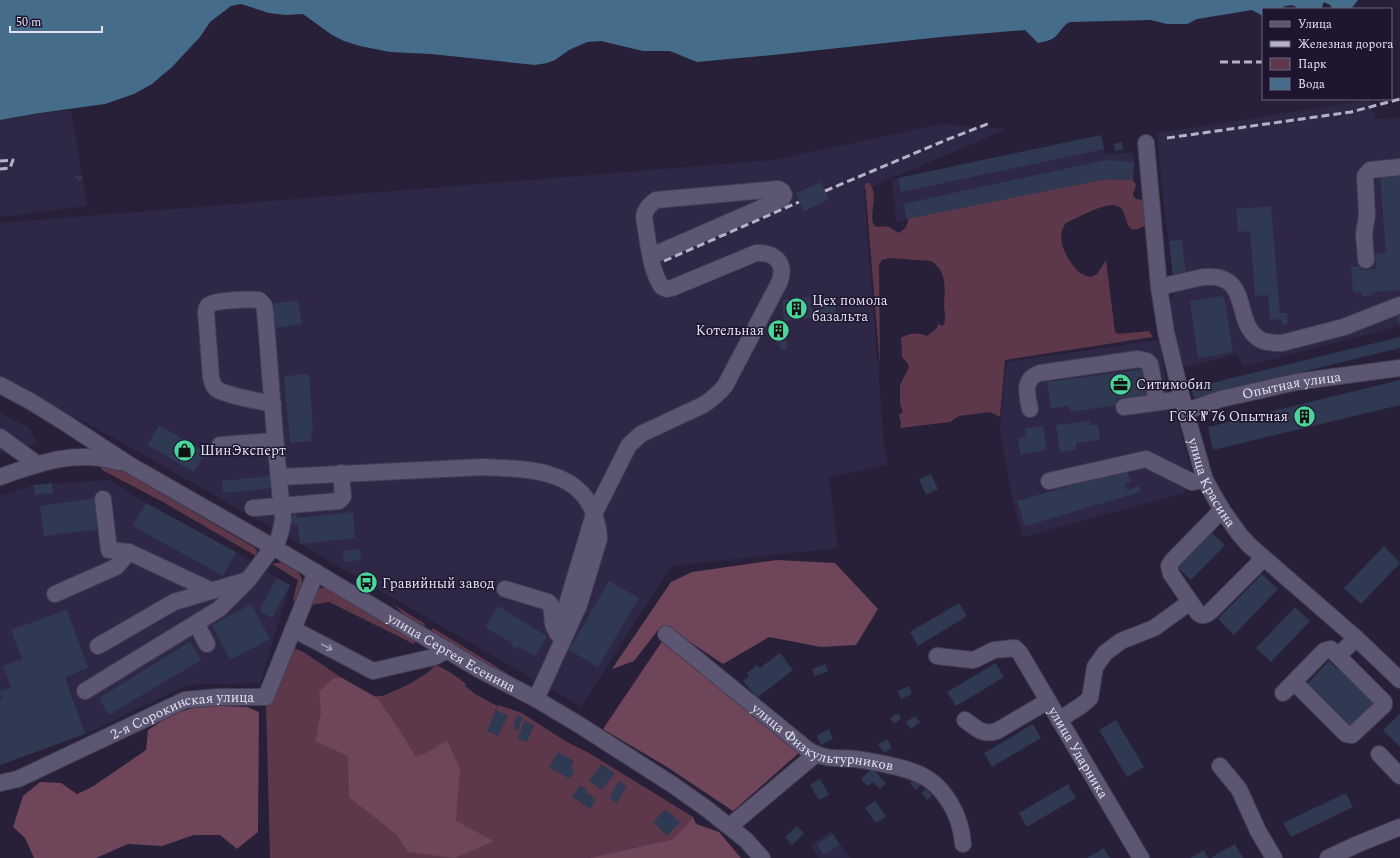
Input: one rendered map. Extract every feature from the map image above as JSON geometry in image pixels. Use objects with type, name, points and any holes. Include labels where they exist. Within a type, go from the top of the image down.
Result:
[{"type":"street","name":"улица Красина","points":[[1146,143],[1159,287],[1166,332],[1205,480],[1222,510],[1240,535],[1263,559],[1356,638],[1400,680]]},
{"type":"street","points":[[1366,260],[1364,234],[1367,215],[1365,176],[1370,170],[1400,167]]},
{"type":"street","points":[[536,699],[560,637],[594,514],[629,444],[641,434],[712,399],[725,386],[782,275],[780,263],[777,258],[766,253],[756,253],[667,289],[658,281],[651,256],[644,218],[646,208],[656,200],[778,189],[782,191],[784,195],[782,199],[651,256]]},
{"type":"street","points":[[1159,287],[1210,276],[1223,279],[1230,283],[1238,294],[1246,321],[1254,334],[1265,342],[1282,343],[1344,327],[1400,305]]},
{"type":"street","points":[[85,691],[219,609],[248,580],[278,540],[283,519],[265,311],[264,305],[259,300],[216,302],[209,304],[206,308],[206,313],[212,384],[217,390],[226,393],[273,404]]},
{"type":"street","points":[[1030,410],[1027,387],[1031,378],[1035,375],[1138,359],[1147,361],[1150,364],[1157,402]]},
{"type":"street","name":"Опытная улица","points":[[1124,407],[1157,402],[1184,405],[1207,403],[1296,382],[1400,368]]},
{"type":"street","points":[[0,385],[64,422],[128,464]]},
{"type":"street","points":[[0,437],[37,464]]},
{"type":"street","points":[[220,445],[276,441]]},
{"type":"street","points":[[0,476],[37,464],[64,458],[84,456],[128,464]]},
{"type":"street","points":[[1049,480],[1146,459],[1192,482],[1205,480]]},
{"type":"street","name":"улица Сергея Есенина","points":[[128,464],[316,572],[482,671],[536,699],[578,724],[667,780],[707,808],[746,840],[762,858]]},
{"type":"street","points":[[279,477],[484,467],[521,469],[540,472],[561,478],[575,487],[586,498],[594,514]]},
{"type":"street","points":[[253,508],[339,501],[343,497],[341,473]]},
{"type":"street","points":[[103,499],[109,550],[129,552],[212,591]]},
{"type":"street","points":[[1222,510],[1172,561],[1169,566],[1171,574],[1198,613],[1201,615],[1206,615],[1211,612],[1263,559]]},
{"type":"street","points":[[55,594],[116,567],[129,552]]},
{"type":"street","name":"2-я Сорокинская улица","points":[[0,783],[18,779],[185,700],[218,697],[266,697],[316,572]]},
{"type":"street","points":[[98,646],[174,602],[248,580]]},
{"type":"street","points":[[505,589],[552,604],[554,624],[560,637]]},
{"type":"street","points":[[1059,720],[1090,698],[1095,667],[1105,653],[1121,640],[1154,628],[1190,602]]},
{"type":"street","points":[[196,623],[207,644]]},
{"type":"street","points":[[293,629],[373,671],[434,658],[448,650]]},
{"type":"street","name":"улица Физкультурников","points":[[666,634],[808,750],[829,758],[871,761],[911,771],[928,780],[944,794],[950,803],[958,821],[963,844]]},
{"type":"street","points":[[1338,656],[1356,638]]},
{"type":"street","name":"улица Ударника","points":[[937,656],[972,660],[994,650],[1008,647],[1015,648],[1020,653],[1142,858]]},
{"type":"street","points":[[1331,650],[1338,656],[1384,702],[1384,705],[1352,735],[1346,734],[1288,688],[1324,651],[1331,650]]},
{"type":"street","points":[[965,720],[984,733],[990,733],[997,731],[1048,701]]},
{"type":"street","points":[[730,826],[816,754]]},
{"type":"street","points":[[1379,754],[1400,776]]},
{"type":"street","points":[[1220,766],[1239,789],[1258,831],[1274,858]]},
{"type":"street","points":[[1328,858],[1400,827]]},
{"type":"street","points":[[1347,858],[1358,844]]},
{"type":"shaded area","points":[[1370,100],[1375,119],[1400,118],[1400,326],[1243,367],[1237,354],[1188,367],[1182,365],[1169,301],[1176,292],[1164,208],[1157,133]]},
{"type":"shaded area","points":[[71,110],[87,206],[0,217],[0,120],[33,114]]},
{"type":"shaded area","points":[[941,124],[1007,129],[864,190],[884,442],[888,465],[829,477],[838,548],[671,566],[581,707],[103,432],[0,378],[0,223],[774,160]]},
{"type":"shaded area","points":[[1101,135],[1105,154],[1134,153],[1133,180],[1106,179],[896,222],[892,180]]},
{"type":"shaded area","points":[[1159,340],[1168,391],[1160,398],[1162,406],[1175,411],[1192,475],[1184,493],[1023,537],[1012,498],[1000,429],[1006,362]]},
{"type":"shaded area","points":[[0,413],[28,427],[38,443],[0,454]]},
{"type":"shaded area","points":[[109,480],[146,503],[236,552],[290,585],[260,683],[187,685],[85,734],[0,765],[0,496],[34,485]]},
{"type":"shaded area","points":[[777,560],[835,563],[878,609],[856,645],[821,647],[769,637],[723,664],[669,628],[658,630],[634,661],[612,669],[671,582],[692,572]]},
{"type":"shaded area","points":[[663,640],[801,751],[733,811],[667,767],[603,729]]},
{"type":"shaded area","points":[[334,678],[342,678],[379,700],[416,757],[428,752],[447,740],[460,769],[456,821],[494,841],[455,858],[408,852],[396,834],[349,797],[348,756],[315,741],[321,713],[319,692]]},
{"type":"shaded area","points":[[208,703],[222,706],[247,707],[259,712],[258,832],[237,849],[220,835],[194,835],[162,846],[128,844],[96,858],[34,858],[25,838],[13,827],[23,796],[40,782],[61,783],[77,794],[92,787],[146,750],[148,730],[171,715]]},
{"type":"shaded area","points":[[693,817],[696,824],[719,832],[741,858],[588,858],[673,839]]},
{"type":"shaded area","points":[[831,831],[850,858],[819,858],[810,845]]},
{"type":"green space","points":[[1106,179],[1133,180],[1136,185],[1133,196],[1136,199],[1144,200],[1146,225],[1138,229],[1133,229],[1127,223],[1124,213],[1117,206],[1111,205],[1098,208],[1066,223],[1061,235],[1064,249],[1070,262],[1083,275],[1091,277],[1097,274],[1106,260],[1115,332],[1118,334],[1149,331],[1153,337],[1005,360],[1000,417],[990,412],[959,416],[950,422],[900,428],[901,423],[899,415],[903,412],[900,404],[900,385],[909,367],[902,357],[901,338],[914,334],[927,336],[937,328],[938,324],[943,326],[945,318],[944,280],[940,270],[931,261],[891,258],[882,260],[879,265],[880,366],[865,183],[869,183],[874,193],[872,215],[874,226],[887,226],[899,233],[906,227],[909,218]]},
{"type":"green space","points":[[98,464],[127,473],[255,548],[257,551],[256,556],[163,502],[102,470]]},
{"type":"green space","points":[[281,562],[295,570],[301,577],[301,586],[296,602],[293,600],[298,580],[272,564]]},
{"type":"green space","points":[[320,588],[328,588],[416,640],[414,644],[329,602],[307,606],[313,591]]},
{"type":"green space","points":[[393,604],[425,624],[424,626],[406,616]]},
{"type":"green space","points":[[433,628],[505,672],[519,683],[431,631]]},
{"type":"green space","points":[[293,648],[302,651],[342,678],[375,696],[382,696],[410,683],[424,675],[436,665],[448,671],[466,684],[465,686],[475,694],[497,706],[493,715],[498,705],[522,713],[565,741],[589,753],[693,817],[673,839],[588,858],[270,858],[266,703]]},
{"type":"water","points":[[0,0],[1358,0],[1352,8],[1332,8],[1324,2],[1321,8],[1297,8],[1289,5],[1282,8],[1262,8],[1262,15],[1252,10],[1197,19],[1187,24],[1167,24],[1151,20],[1070,22],[1064,26],[1058,34],[1048,41],[1038,43],[1025,30],[697,62],[670,51],[643,51],[601,41],[587,42],[569,50],[555,60],[535,65],[431,54],[390,52],[360,46],[332,35],[303,14],[286,15],[269,13],[241,4],[231,6],[210,22],[200,37],[172,67],[152,84],[134,94],[105,104],[0,120]]},
{"type":"building","points":[[1101,135],[1104,149],[901,192],[898,178]]},
{"type":"building","points":[[1122,142],[1123,150],[1115,151],[1114,144]]},
{"type":"building","points":[[1106,160],[1134,162],[1133,180],[1106,179],[907,219],[903,204]]},
{"type":"building","points":[[1400,173],[1400,290],[1373,292],[1373,295],[1362,296],[1362,292],[1353,293],[1351,267],[1361,266],[1361,270],[1376,269],[1375,254],[1386,253],[1380,175]]},
{"type":"building","points":[[75,176],[82,176],[82,180],[78,181],[78,178],[75,178]]},
{"type":"building","points":[[821,182],[829,199],[804,211],[796,193]]},
{"type":"building","points":[[1271,206],[1280,313],[1287,313],[1288,324],[1282,325],[1281,319],[1270,320],[1268,295],[1255,296],[1250,231],[1238,232],[1236,209]]},
{"type":"building","points":[[1182,240],[1186,274],[1173,276],[1169,241]]},
{"type":"building","points":[[831,295],[834,298],[831,301],[828,298]]},
{"type":"building","points":[[825,296],[828,299],[825,302],[822,299]]},
{"type":"building","points":[[1224,296],[1233,352],[1198,358],[1190,301]]},
{"type":"building","name":"Цех помола базальта","points":[[810,297],[812,311],[817,310],[817,305],[827,304],[827,307],[835,306],[836,316],[828,317],[828,320],[812,321],[812,318],[784,321],[782,300]]},
{"type":"building","points":[[820,297],[823,300],[820,303],[817,300]]},
{"type":"building","points":[[298,300],[302,324],[276,328],[272,304]]},
{"type":"building","points":[[1397,315],[1400,315],[1400,324],[1399,324]]},
{"type":"building","name":"Котельная","points":[[781,322],[784,337],[776,338],[773,324]]},
{"type":"building","name":"ГСК № 76 Опытная","points":[[1400,337],[1400,348],[1194,398],[1191,388]]},
{"type":"building","points":[[786,340],[787,349],[781,350],[779,341]]},
{"type":"building","points":[[1147,369],[1151,394],[1116,399],[1117,405],[1070,412],[1069,406],[1051,408],[1047,382]]},
{"type":"building","points":[[309,374],[313,430],[311,430],[312,441],[290,443],[284,376]]},
{"type":"building","name":"ГСК № 76 Опытная","points":[[1400,380],[1400,405],[1213,450],[1208,427]]},
{"type":"building","points":[[1090,421],[1091,425],[1098,425],[1100,440],[1076,443],[1076,450],[1060,452],[1056,425]]},
{"type":"building","points":[[159,425],[206,452],[194,472],[147,445]]},
{"type":"building","points":[[1043,426],[1047,450],[1021,455],[1018,439],[1026,437],[1025,429]]},
{"type":"building","points":[[1126,467],[1131,482],[1125,483],[1127,490],[1139,486],[1140,492],[1025,526],[1017,501],[1122,471]]},
{"type":"building","points":[[931,474],[938,489],[926,495],[919,479]]},
{"type":"building","points":[[271,476],[272,488],[223,493],[222,481]]},
{"type":"building","points":[[52,483],[53,493],[35,495],[34,485]]},
{"type":"building","points":[[97,498],[101,529],[44,536],[40,506]]},
{"type":"building","points":[[146,503],[236,552],[223,576],[133,526]]},
{"type":"building","points":[[353,512],[355,538],[300,544],[298,524],[291,525],[290,515],[296,514],[297,518]]},
{"type":"building","points":[[1210,531],[1225,545],[1191,580],[1176,566]]},
{"type":"building","points":[[1384,546],[1400,563],[1361,604],[1344,588]]},
{"type":"building","points":[[360,549],[361,560],[344,562],[343,551]]},
{"type":"building","points":[[1262,574],[1278,589],[1234,635],[1218,619]]},
{"type":"building","points":[[277,578],[290,585],[272,618],[259,611]]},
{"type":"building","points":[[609,581],[639,598],[598,667],[569,650]]},
{"type":"building","points":[[959,603],[967,616],[918,646],[910,632]]},
{"type":"building","points":[[251,604],[270,639],[230,660],[212,625]]},
{"type":"building","points":[[498,606],[547,636],[535,656],[519,647],[517,649],[511,645],[512,643],[485,627]]},
{"type":"building","points":[[1295,607],[1310,621],[1271,662],[1256,648]]},
{"type":"building","points":[[67,610],[88,668],[65,677],[85,734],[0,765],[0,700],[2,700],[0,691],[11,687],[3,666],[22,659],[11,630]]},
{"type":"building","points":[[190,642],[201,660],[109,715],[99,698]]},
{"type":"building","points":[[780,653],[793,670],[757,698],[743,681],[749,676],[747,673],[757,665],[760,668]]},
{"type":"building","points":[[1329,661],[1336,668],[1338,665],[1378,704],[1353,729],[1350,726],[1347,728],[1305,686]]},
{"type":"building","points":[[996,663],[1004,677],[956,706],[947,692]]},
{"type":"building","points":[[825,664],[828,671],[815,676],[812,669]]},
{"type":"building","points":[[909,686],[912,694],[901,699],[898,691]]},
{"type":"building","points":[[496,710],[508,716],[498,736],[487,731]]},
{"type":"building","points":[[898,713],[901,719],[894,724],[890,718]]},
{"type":"building","points":[[1400,714],[1400,747],[1383,730]]},
{"type":"building","points":[[516,716],[522,717],[519,730],[513,729]]},
{"type":"building","points":[[915,716],[920,722],[911,729],[906,722]]},
{"type":"building","points":[[1116,720],[1144,767],[1127,777],[1099,730]]},
{"type":"building","points":[[524,721],[534,725],[527,742],[518,739]]},
{"type":"building","points":[[1033,724],[1041,738],[992,767],[984,753]]},
{"type":"building","points":[[829,729],[833,739],[821,745],[817,735]]},
{"type":"building","points":[[887,739],[892,748],[884,753],[878,744]]},
{"type":"building","points":[[558,752],[574,761],[571,768],[575,770],[570,779],[549,767]]},
{"type":"building","points":[[601,764],[615,773],[602,790],[589,781]]},
{"type":"building","points":[[872,768],[886,783],[880,789],[873,782],[868,786],[861,779]]},
{"type":"building","points":[[917,778],[922,784],[916,790],[910,783]]},
{"type":"building","points":[[820,779],[829,795],[819,800],[810,785]]},
{"type":"building","points":[[619,781],[627,786],[617,803],[609,798]]},
{"type":"building","points":[[1068,784],[1076,798],[1027,827],[1019,813]]},
{"type":"building","points":[[580,785],[588,790],[586,792],[596,799],[590,809],[572,797]]},
{"type":"building","points":[[926,789],[932,796],[927,800],[921,793]]},
{"type":"building","points":[[1346,793],[1353,807],[1291,837],[1283,823]]},
{"type":"building","points":[[875,801],[886,816],[876,823],[865,808]]},
{"type":"building","points":[[665,809],[680,822],[667,836],[653,822]]},
{"type":"building","points":[[797,826],[804,833],[792,845],[785,837]]},
{"type":"building","points":[[833,834],[840,845],[824,855],[817,844]]},
{"type":"building","points":[[1235,844],[1243,858],[1212,857]]},
{"type":"building","points":[[1104,848],[1110,858],[1087,858]]},
{"type":"building","points":[[1204,850],[1208,858],[1190,858]]},
{"type":"railway","points":[[1220,62],[1262,62]]},
{"type":"railway","points":[[1167,138],[1351,112],[1400,99]]},
{"type":"railway","points":[[825,191],[990,123]]},
{"type":"railway","points":[[0,161],[13,160],[10,168],[0,169]]},
{"type":"railway","points":[[664,261],[799,202]]},
{"type":"place","name":"Цех помола базальта","points":[[797,308]]},
{"type":"place","name":"Котельная","points":[[779,330]]},
{"type":"place","name":"Ситимобил","points":[[1121,384]]},
{"type":"place","name":"ГСК № 76 Опытная","points":[[1304,416]]},
{"type":"place","name":"ШинЭксперт","points":[[185,450]]},
{"type":"place","name":"Гравийный завод","points":[[367,583]]}]
